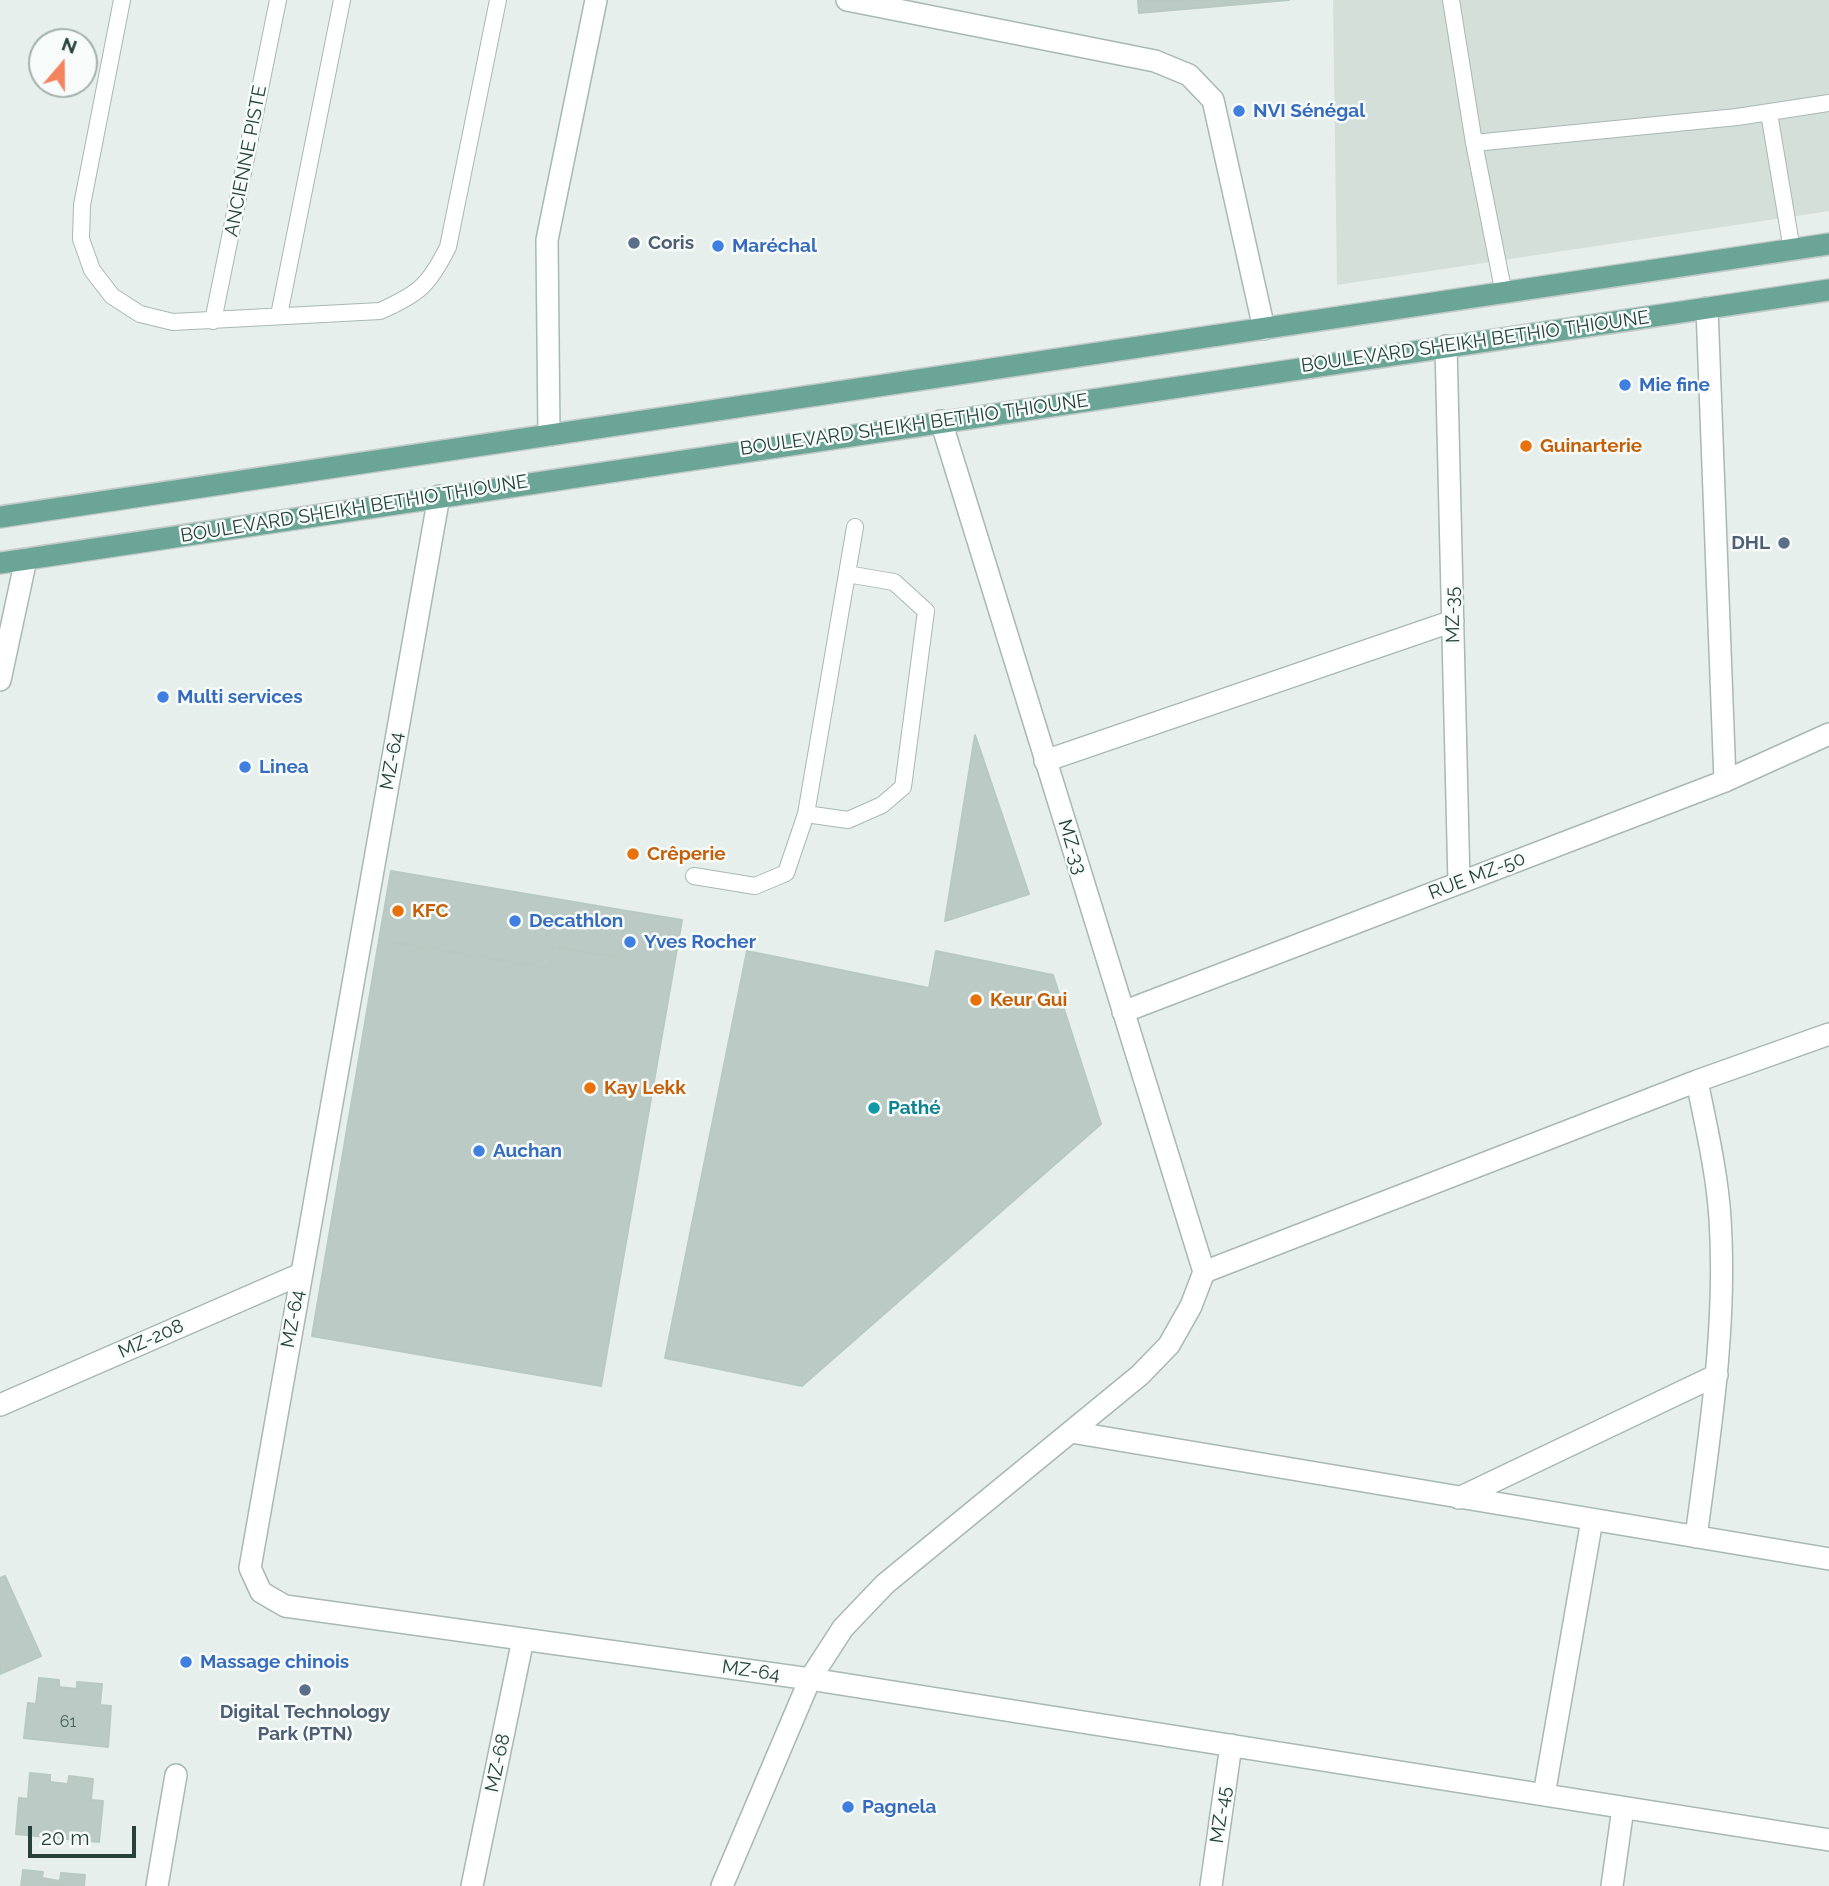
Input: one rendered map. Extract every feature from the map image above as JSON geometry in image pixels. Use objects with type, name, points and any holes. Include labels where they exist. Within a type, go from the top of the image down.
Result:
[{"type":"main road","points":[[0,517],[1829,244]]},
{"type":"main road","name":"BOULEVARD SHEIKH BETHIO THIOUNE","points":[[0,563],[1829,290]]},
{"type":"street","points":[[549,435],[547,240],[596,0]]},
{"type":"street","points":[[847,0],[1155,61],[1189,75],[1213,100],[1264,329]]},
{"type":"street","points":[[1707,308],[1725,781]]},
{"type":"street","name":"MZ-35","points":[[1446,346],[1459,883]]},
{"type":"street","name":"MZ-33","points":[[941,421],[1204,1272]]},
{"type":"street","name":"MZ-64","points":[[439,496],[250,1568],[261,1592],[285,1606],[810,1679],[1829,1840]]},
{"type":"street","points":[[0,680],[4,644],[26,559]]},
{"type":"street","points":[[1045,761],[1453,621]]},
{"type":"street","name":"RUE MZ-50","points":[[1123,1012],[1725,781],[1829,734]]},
{"type":"street","points":[[722,1886],[810,1679],[843,1628],[886,1584],[1140,1375],[1169,1345],[1191,1306],[1204,1272],[1697,1081],[1829,1034]]},
{"type":"street","points":[[1696,1537],[1717,1376],[1720,1307],[1720,1218],[1713,1157],[1697,1081]]},
{"type":"street","name":"MZ-208","points":[[0,1405],[301,1274]]},
{"type":"street","points":[[1459,1498],[1717,1376]]},
{"type":"street","points":[[1072,1433],[1829,1559]]},
{"type":"street","points":[[1544,1795],[1592,1520]]},
{"type":"street","name":"MZ-68","points":[[472,1886],[523,1639]]},
{"type":"street","name":"MZ-45","points":[[1211,1886],[1231,1745]]},
{"type":"street","points":[[158,1886],[176,1775]]},
{"type":"street","points":[[1612,1886],[1623,1808]]},
{"type":"lane","points":[[122,0],[82,205],[81,239],[92,270],[112,296],[140,314],[173,322],[380,311],[410,298],[433,276],[447,247],[498,0]]},
{"type":"lane","name":"ANCIENNE PISTE","points":[[213,321],[278,0]]},
{"type":"lane","points":[[279,315],[342,0]]},
{"type":"lane","points":[[1451,0],[1474,143],[1504,294]]},
{"type":"lane","points":[[1474,143],[1769,113],[1829,103]]},
{"type":"lane","points":[[1769,113],[1792,250]]},
{"type":"lane","points":[[694,876],[754,886],[786,873],[806,814],[855,527]]},
{"type":"lane","points":[[806,814],[848,820],[882,805],[903,787],[926,611],[894,582],[847,574]]},
{"type":"shaded area","points":[[1333,0],[1829,0],[1829,211],[1337,285]]},
{"type":"building","points":[[1138,0],[1289,0],[1139,13]]},
{"type":"building","points":[[975,735],[1029,894],[945,921]]},
{"type":"building","points":[[391,871],[627,911],[619,958],[553,947],[549,968],[379,940]]},
{"type":"building","points":[[627,911],[682,920],[601,1386],[312,1336],[379,940],[549,968],[553,947],[619,958]]},
{"type":"building","points":[[747,951],[929,988],[936,951],[1053,975],[1101,1124],[802,1386],[665,1358]]},
{"type":"building","points":[[5,1576],[41,1656],[0,1674],[0,1578]]},
{"type":"building","points":[[39,1678],[59,1680],[59,1687],[77,1689],[77,1682],[102,1684],[100,1705],[111,1706],[108,1747],[24,1738],[28,1703],[36,1704]]},
{"type":"building","points":[[30,1773],[50,1775],[50,1782],[68,1784],[69,1776],[93,1779],[91,1800],[103,1801],[99,1842],[16,1834],[19,1798],[28,1799]]},
{"type":"building","points":[[23,1870],[43,1872],[42,1878],[60,1881],[61,1873],[85,1875],[84,1886],[21,1886]]},
{"type":"place","name":"NVI Sénégal","points":[[1239,111]]},
{"type":"place","name":"Coris","points":[[634,243]]},
{"type":"place","name":"Maréchal","points":[[718,246]]},
{"type":"place","name":"Mie fine","points":[[1625,385]]},
{"type":"place","name":"Guinarterie","points":[[1526,446]]},
{"type":"place","name":"DHL","points":[[1784,543]]},
{"type":"place","name":"Multi services","points":[[163,697]]},
{"type":"place","name":"Linea","points":[[245,767]]},
{"type":"place","name":"Crêperie","points":[[633,854]]},
{"type":"place","name":"KFC","points":[[398,911]]},
{"type":"place","name":"Decathlon","points":[[515,921]]},
{"type":"place","name":"Yves Rocher","points":[[630,942]]},
{"type":"place","name":"Keur Gui","points":[[976,1000]]},
{"type":"place","name":"Kay Lekk","points":[[590,1088]]},
{"type":"place","name":"Pathé","points":[[874,1108]]},
{"type":"place","name":"Auchan","points":[[479,1151]]},
{"type":"place","name":"Massage chinois","points":[[186,1662]]},
{"type":"place","name":"Digital Technology Park (PTN)","points":[[305,1690]]},
{"type":"place","name":"Pagnela","points":[[848,1807]]}]
